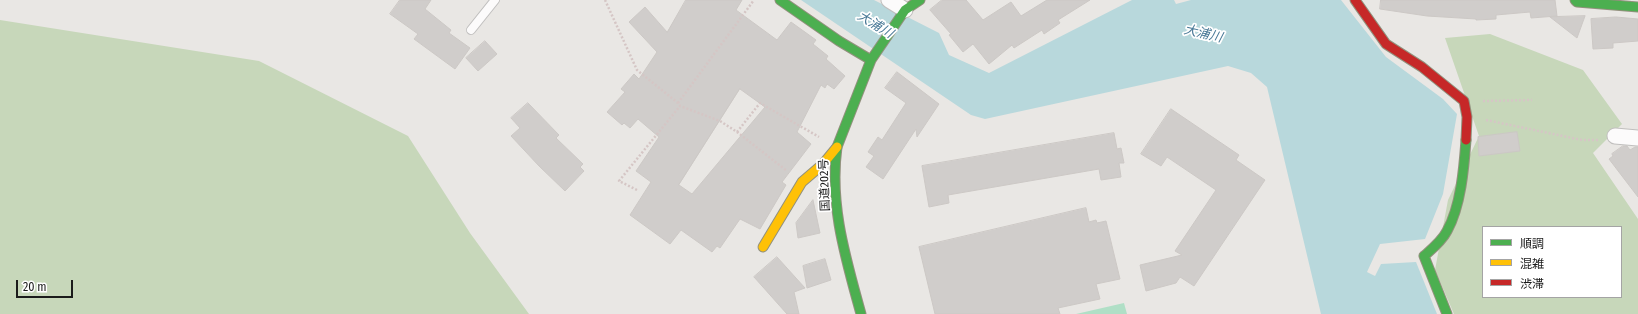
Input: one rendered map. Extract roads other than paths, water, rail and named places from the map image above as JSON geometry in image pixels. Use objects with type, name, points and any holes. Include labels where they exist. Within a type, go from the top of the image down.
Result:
[{"type":"main road","points":[[780,0],[839,41],[871,60]]},
{"type":"main road","points":[[902,14],[920,0]]},
{"type":"main road","points":[[1356,0],[1386,44],[1422,66],[1464,101],[1467,117],[1463,162],[1455,209],[1447,230],[1432,249],[1424,256],[1447,314]]},
{"type":"main road","points":[[1575,0],[1577,2],[1638,7]]},
{"type":"main road","name":"国道202号","points":[[861,314],[843,248],[835,200],[835,162],[837,147],[871,60],[902,14]]},
{"type":"main road","points":[[763,247],[802,182],[822,164],[837,147]]},
{"type":"street","points":[[888,0],[902,14]]},
{"type":"street","points":[[1615,136],[1638,138]]},
{"type":"lane","points":[[471,30],[495,0]]},
{"type":"water","name":"大浦川","points":[[801,0],[874,0],[939,33],[949,55],[989,73],[1132,0],[1174,0],[1176,4],[1191,0],[1341,0],[1386,57],[1443,99],[1457,114],[1443,194],[1425,239],[1380,244],[1367,272],[1375,276],[1381,264],[1416,262],[1437,314],[1321,314],[1267,87],[1251,73],[1228,66],[985,119],[971,115]]}]
